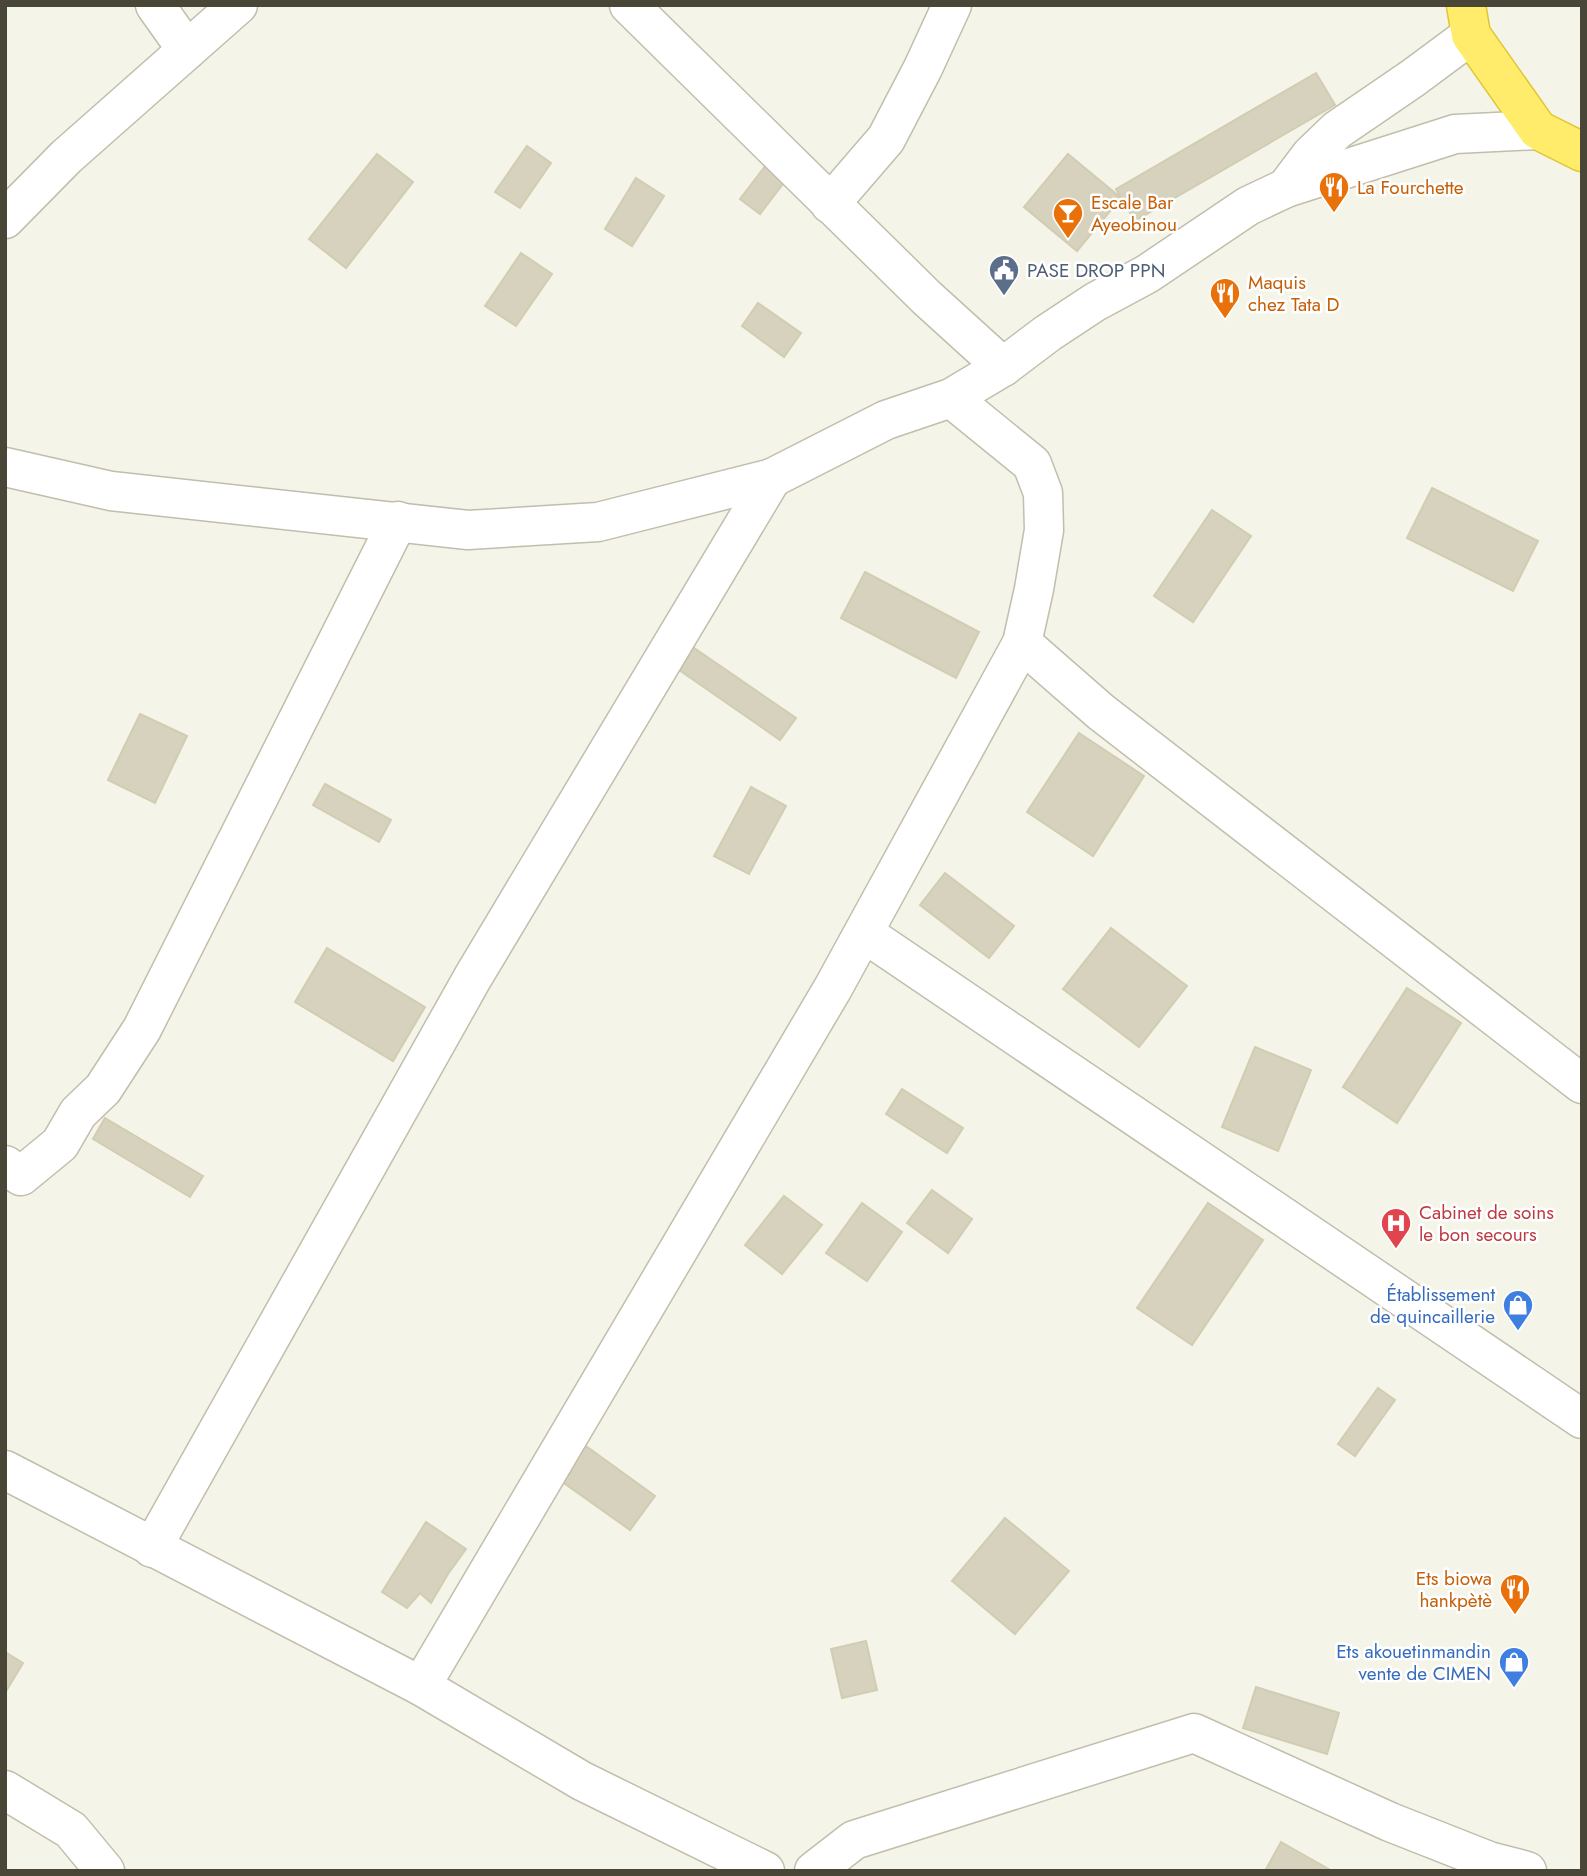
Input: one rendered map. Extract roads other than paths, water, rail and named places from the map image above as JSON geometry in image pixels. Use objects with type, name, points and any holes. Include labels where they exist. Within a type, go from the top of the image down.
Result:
[{"type":"highway","points":[[1469,20],[1538,130],[1582,152]]},
{"type":"street","points":[[155,5],[187,50]]},
{"type":"street","points":[[5,219],[66,157],[238,5]]},
{"type":"street","points":[[629,5],[927,298],[1003,367]]},
{"type":"street","points":[[830,204],[886,139],[952,5]]},
{"type":"street","points":[[1286,188],[1311,155],[1337,130],[1413,78],[1469,20]]},
{"type":"street","points":[[5,467],[111,491],[468,530],[598,522],[772,478],[886,420],[951,398],[1003,367],[1095,302],[1147,274],[1248,206],[1286,188],[1455,134],[1538,130]]},
{"type":"street","points":[[421,1686],[812,1024],[1022,643],[1044,530],[1043,493],[1032,464],[951,398]]},
{"type":"street","points":[[152,1548],[473,977],[772,478]]},
{"type":"street","points":[[5,1165],[22,1176],[60,1144],[78,1113],[103,1089],[142,1029],[398,521]]},
{"type":"street","points":[[1022,643],[1101,712],[1582,1084]]},
{"type":"street","points":[[864,933],[1582,1419]]},
{"type":"street","points":[[5,1470],[421,1686],[582,1782],[765,1871]]},
{"type":"street","points":[[814,1871],[854,1840],[1194,1733],[1390,1822],[1489,1861],[1527,1871]]},
{"type":"street","points":[[5,1790],[71,1830],[104,1871]]},
{"type":"place","name":"La Fourchette","points":[[1334,214]]},
{"type":"place","name":"Escale Bar Ayeobinou","points":[[1068,240]]},
{"type":"place","name":"PASE DROP PPN","points":[[1004,297]]},
{"type":"place","name":"Maquis chez Tata D","points":[[1225,320]]},
{"type":"place","name":"Cabinet de soins le bon secours","points":[[1396,1250]]},
{"type":"place","name":"Établissement de quincaillerie","points":[[1518,1332]]},
{"type":"place","name":"Ets biowa hankpètè","points":[[1515,1616]]},
{"type":"place","name":"Ets akouetinmandin vente de CIMEN","points":[[1514,1689]]}]
